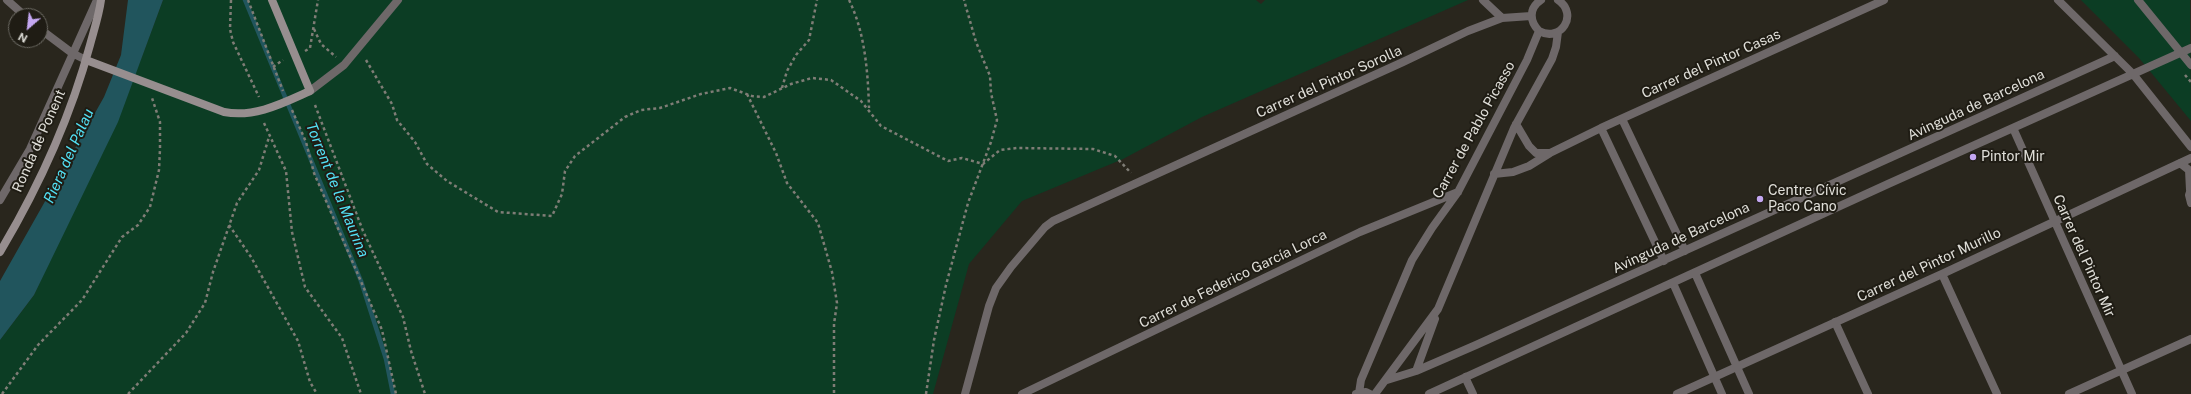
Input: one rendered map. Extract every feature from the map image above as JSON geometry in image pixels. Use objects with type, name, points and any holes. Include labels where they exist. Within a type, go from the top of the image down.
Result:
[{"type":"main road","name":"Ronda de Ponent","points":[[0,252],[31,194],[58,136],[86,60],[101,0]]},
{"type":"main road","points":[[86,60],[224,112],[245,114],[269,108],[310,91],[272,0]]},
{"type":"street","points":[[7,0],[16,8]]},
{"type":"street","points":[[0,198],[30,148],[97,0]]},
{"type":"street","points":[[310,91],[344,64],[398,0]]},
{"type":"street","points":[[1483,0],[1502,18]]},
{"type":"street","points":[[1541,0],[1534,7],[1531,16],[1532,23],[1539,31],[1548,34],[1558,32],[1565,25],[1568,16],[1564,6],[1558,0]]},
{"type":"street","name":"Carrer del Pintor Casas","points":[[1494,174],[1513,172],[1529,166],[1550,153],[1601,128],[1884,0]]},
{"type":"street","points":[[2058,0],[2133,74],[2191,147]]},
{"type":"street","points":[[2138,0],[2191,65]]},
{"type":"street","name":"Carrer del Pintor Sorolla","points":[[1139,181],[1396,66],[1468,31],[1502,18],[1531,16]]},
{"type":"street","name":"Carrer de Pablo Picasso","points":[[1357,393],[1361,380],[1412,260],[1432,228],[1458,192],[1527,60],[1539,31]]},
{"type":"street","points":[[1416,370],[1438,308],[1494,174],[1516,124],[1552,59],[1556,47],[1558,32]]},
{"type":"street","points":[[48,35],[72,53],[86,60]]},
{"type":"street","points":[[1429,394],[2191,48]]},
{"type":"street","name":"Avinguda de Barcelona","points":[[1387,380],[1416,370],[1664,261],[2115,56]]},
{"type":"street","points":[[1622,119],[1684,251]]},
{"type":"street","points":[[1516,124],[1529,146],[1536,153],[1550,153]]},
{"type":"street","points":[[1601,128],[1664,261]]},
{"type":"street","name":"Carrer del Pintor Mir","points":[[2013,128],[2132,394]]},
{"type":"street","name":"Carrer del Pintor Murillo","points":[[1677,394],[1942,274],[2191,158]]},
{"type":"street","points":[[2180,163],[2189,170],[2191,203]]},
{"type":"street","points":[[965,394],[989,306],[996,288],[1010,267],[1045,226],[1139,181]]},
{"type":"street","name":"Carrer de Federico García Lorca","points":[[1022,394],[1360,232],[1458,192]]},
{"type":"street","points":[[1695,273],[1749,394]]},
{"type":"street","points":[[1942,274],[1997,394]]},
{"type":"street","points":[[1672,283],[1722,394]]},
{"type":"street","points":[[1375,394],[1387,380],[1438,308]]},
{"type":"street","points":[[1835,322],[1868,394]]},
{"type":"street","points":[[2069,394],[2191,339]]},
{"type":"street","points":[[1465,377],[1473,394]]},
{"type":"street","points":[[1357,393],[1370,394]]},
{"type":"path","points":[[231,0],[230,29],[232,42],[258,97]]},
{"type":"path","points":[[248,0],[273,67],[285,94]]},
{"type":"path","points":[[303,52],[310,48],[318,0]]},
{"type":"path","points":[[782,88],[787,71],[796,55],[809,40],[817,0]]},
{"type":"path","points":[[849,0],[854,10],[865,56],[869,108]]},
{"type":"path","points":[[926,394],[934,340],[946,285],[968,203],[983,164],[997,120],[991,93],[990,76],[976,42],[964,0]]},
{"type":"path","points":[[313,28],[321,44],[339,60]]},
{"type":"path","points":[[273,67],[283,60]]},
{"type":"path","points":[[366,60],[392,104],[397,120],[415,142],[427,164],[447,181],[498,212],[552,216],[562,194],[566,171],[574,156],[625,117],[641,110],[660,108],[701,94],[730,88],[746,94],[764,97],[782,88],[812,78],[831,80],[869,108],[881,126],[948,161],[962,158],[983,164]]},
{"type":"path","points":[[746,94],[776,153],[787,183],[818,223],[832,272],[837,303],[834,324],[834,394]]},
{"type":"path","points":[[2,394],[38,344],[82,300],[122,237],[138,226],[150,207],[159,170],[160,149],[160,122],[152,98]]},
{"type":"path","points":[[315,105],[363,231],[403,317],[411,350],[425,394]]},
{"type":"path","points":[[291,108],[306,142],[314,173],[382,330],[396,394]]},
{"type":"path","points":[[264,123],[269,137],[276,145],[286,171],[292,232],[305,287],[342,338],[360,394]]},
{"type":"path","points":[[128,394],[186,333],[205,303],[228,224],[237,203],[260,170],[269,137]]},
{"type":"path","points":[[983,164],[1000,150],[1017,148],[1093,149],[1115,156],[1139,181]]},
{"type":"path","points":[[228,224],[251,257],[298,341],[310,382],[317,394]]},
{"type":"green space","points":[[163,0],[1256,0],[1261,4],[1265,0],[1468,0],[1202,117],[1123,159],[1022,201],[969,264],[933,394],[0,394],[0,340],[34,295],[141,59]]},
{"type":"green space","points":[[2081,0],[2190,0],[2191,121],[2139,58]]},
{"type":"water","name":"Riera del Palau","points":[[128,0],[163,0],[118,122],[34,295],[0,340],[0,281],[104,97],[121,55]]},
{"type":"waterway","name":"Torrent de la Maurina","points":[[245,0],[361,281],[386,359],[393,394]]},
{"type":"place","name":"Pintor Mir","points":[[1973,157]]},
{"type":"place","name":"Centre Cívic Paco Cano","points":[[1760,199]]}]
